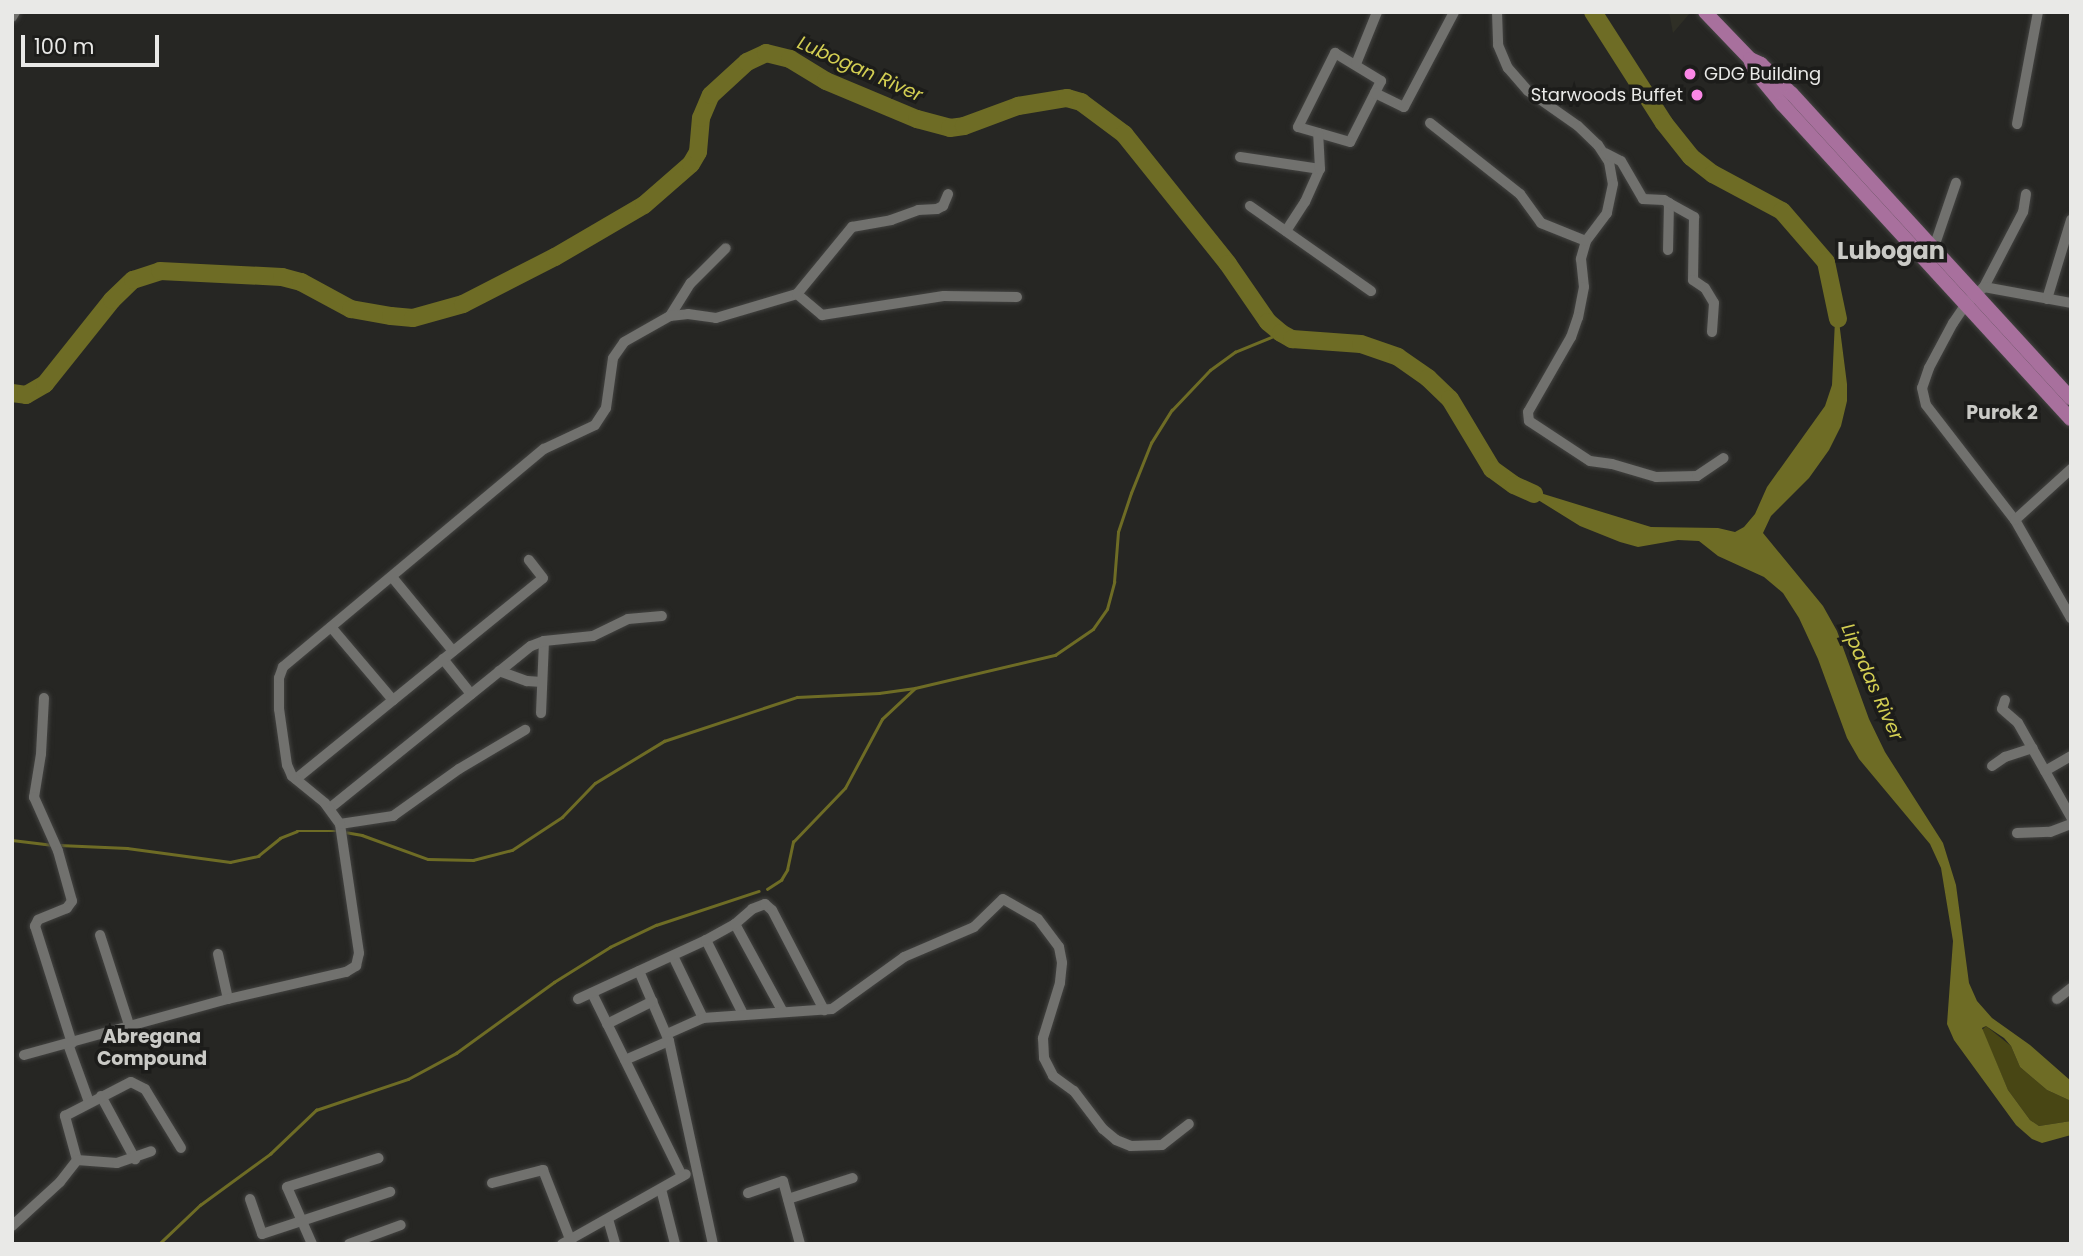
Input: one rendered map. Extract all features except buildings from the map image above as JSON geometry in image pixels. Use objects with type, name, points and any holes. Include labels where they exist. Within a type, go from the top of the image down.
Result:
[{"type":"main road","points":[[1705,12],[1750,59],[1761,65],[1792,94],[2071,399]]},
{"type":"main road","points":[[1750,59],[1754,70],[1782,104],[1975,296],[2071,419]]},
{"type":"street","points":[[12,17],[15,12]]},
{"type":"street","points":[[1356,64],[1377,12]]},
{"type":"street","points":[[1374,93],[1404,107],[1454,12]]},
{"type":"street","points":[[1497,12],[1498,46],[1516,79],[1542,103],[1578,126],[1605,153],[1621,161],[1643,199],[1669,203],[1695,217],[1693,280],[1705,288],[1714,303],[1712,332]]},
{"type":"street","points":[[2017,124],[2038,12]]},
{"type":"street","points":[[1335,53],[1356,64],[1381,81],[1350,142],[1297,127],[1335,53]]},
{"type":"street","points":[[1430,123],[1520,194],[1541,223],[1586,241]]},
{"type":"street","points":[[1286,232],[1320,169],[1318,133]]},
{"type":"street","points":[[1605,153],[1612,172],[1611,203],[1586,241],[1581,259],[1584,287],[1578,317],[1528,412],[1529,421],[1590,461],[1621,466],[1656,477],[1697,476],[1724,458]]},
{"type":"street","points":[[1240,157],[1320,169]]},
{"type":"street","points":[[1933,250],[1956,183]]},
{"type":"street","points":[[24,1055],[228,999],[346,972],[356,966],[359,953],[340,824],[330,808],[289,771],[285,757],[279,709],[279,678],[289,662],[544,449],[595,425],[606,408],[611,367],[617,349],[670,316],[688,314],[716,318],[797,294],[834,251],[845,232],[861,224],[891,220],[918,210],[937,209],[943,206],[948,194]]},
{"type":"street","points":[[2025,194],[2023,212],[1975,296],[1929,368],[1922,388],[1924,398],[1937,421],[2015,520],[2071,618]]},
{"type":"street","points":[[1668,250],[1669,203]]},
{"type":"street","points":[[1250,206],[1371,291]]},
{"type":"street","points":[[2047,299],[2071,220]]},
{"type":"street","points":[[670,316],[691,283],[726,248]]},
{"type":"street","points":[[797,294],[822,315],[944,296],[1017,297]]},
{"type":"street","points":[[1975,296],[2047,299],[2071,303]]},
{"type":"street","points":[[2015,520],[2071,469]]},
{"type":"street","points":[[296,779],[543,578],[529,560]]},
{"type":"street","points":[[392,577],[453,651]]},
{"type":"street","points":[[330,808],[531,646],[544,641],[593,636],[621,621],[662,616]]},
{"type":"street","points":[[331,627],[393,700]]},
{"type":"street","points":[[541,713],[544,641]]},
{"type":"street","points":[[443,659],[471,694]]},
{"type":"street","points":[[499,671],[527,681],[542,682]]},
{"type":"street","points":[[44,698],[41,754],[34,797],[58,851],[72,901],[67,908],[38,920],[35,926],[89,1102]]},
{"type":"street","points":[[2005,700],[2002,709],[2018,723],[2071,817]]},
{"type":"street","points":[[340,824],[393,816],[467,763],[525,730]]},
{"type":"street","points":[[1992,766],[2005,757],[2033,748]]},
{"type":"street","points":[[2045,771],[2071,756]]},
{"type":"street","points":[[2017,833],[2050,832],[2071,824]]},
{"type":"street","points":[[625,1060],[703,1018],[824,1010],[844,1003],[904,957],[974,927],[1003,899],[1038,919],[1059,947],[1062,963],[1060,983],[1043,1038],[1044,1058],[1054,1076],[1074,1091],[1103,1129],[1116,1140],[1132,1146],[1162,1145],[1189,1124]]},
{"type":"street","points":[[578,999],[706,940],[735,924],[760,905],[769,906],[824,1010]]},
{"type":"street","points":[[735,924],[783,1012]]},
{"type":"street","points":[[100,934],[129,1025]]},
{"type":"street","points":[[706,940],[743,1014]]},
{"type":"street","points":[[218,954],[228,999]]},
{"type":"street","points":[[673,956],[703,1018]]},
{"type":"street","points":[[639,971],[668,1037],[713,1244]]},
{"type":"street","points":[[2057,999],[2071,988]]},
{"type":"street","points":[[592,993],[682,1176]]},
{"type":"street","points":[[607,1024],[653,1001]]},
{"type":"street","points":[[77,1160],[65,1116],[131,1082],[140,1084],[181,1148]]},
{"type":"street","points":[[101,1096],[135,1159]]},
{"type":"street","points":[[77,1160],[117,1163],[135,1159],[151,1151]]},
{"type":"street","points":[[312,1244],[287,1187],[379,1157]]},
{"type":"street","points":[[12,1226],[60,1182],[77,1160]]},
{"type":"street","points":[[492,1183],[543,1170],[569,1242],[695,1169]]},
{"type":"street","points":[[788,1199],[853,1178]]},
{"type":"street","points":[[748,1193],[783,1181],[800,1244]]},
{"type":"street","points":[[661,1189],[675,1244]]},
{"type":"street","points":[[250,1199],[262,1234],[390,1192]]},
{"type":"street","points":[[608,1219],[615,1244]]},
{"type":"street","points":[[349,1244],[401,1225]]},
{"type":"shaded area","points":[[1669,12],[1690,13],[1673,33]]},
{"type":"shaded area","points":[[1836,298],[1847,384],[1847,401],[1841,426],[1829,450],[1809,478],[1771,516],[1763,533],[1823,606],[1837,631],[1869,719],[1885,752],[1943,843],[1956,885],[1969,983],[1977,1001],[1992,1018],[2030,1045],[2071,1081],[2071,1101],[2047,1090],[2020,1067],[2011,1046],[2004,1038],[1986,1026],[1982,1028],[2008,1090],[2030,1120],[2039,1126],[2071,1121],[2071,1135],[2042,1143],[2032,1139],[2016,1125],[1954,1040],[1947,1024],[1953,941],[1941,868],[1930,844],[1859,759],[1847,738],[1818,659],[1799,618],[1783,593],[1764,577],[1718,556],[1699,541],[1678,540],[1638,547],[1620,542],[1580,526],[1514,485],[1651,527],[1718,528],[1735,532],[1744,527],[1755,514],[1767,487],[1825,406],[1832,385]]},
{"type":"shaded area","points":[[1986,1026],[2011,1046],[2020,1067],[2047,1090],[2071,1101],[2071,1121],[2039,1126],[2030,1120],[2008,1090],[1982,1030]]},
{"type":"waterway","name":"Lipadas River","points":[[1593,12],[1664,123],[1691,157],[1713,174],[1782,211],[1826,262],[1838,319]]},
{"type":"waterway","name":"Lubogan River","points":[[12,393],[26,395],[45,384],[112,300],[133,280],[160,271],[282,277],[301,282],[351,309],[391,316],[413,318],[463,304],[555,257],[644,205],[691,164],[698,152],[701,118],[711,95],[747,62],[766,53],[790,59],[826,81],[917,119],[950,128],[964,126],[1018,106],[1067,98],[1081,102],[1124,134],[1228,264],[1268,322],[1292,339],[1361,344],[1398,357],[1428,378],[1450,399],[1492,469],[1514,485],[1534,494]]},
{"type":"waterway","points":[[345,832],[362,835],[428,859],[473,860],[512,850],[562,817],[595,783],[664,741],[797,697],[879,693],[915,688],[1055,655],[1093,629],[1107,609],[1114,582],[1118,532],[1151,443],[1172,410],[1210,370],[1235,352],[1281,333]]},
{"type":"waterway","points":[[767,889],[781,880],[787,870],[793,842],[845,788],[882,719],[915,688]]},
{"type":"waterway","points":[[59,845],[127,848],[230,862],[258,856],[280,838],[297,831],[337,831]]},
{"type":"waterway","points":[[12,840],[51,845]]},
{"type":"waterway","points":[[159,1244],[200,1205],[270,1154],[316,1110],[408,1079],[456,1053],[554,982],[610,947],[656,925],[759,891]]},
{"type":"place","name":"GDG Building","points":[[1690,74]]},
{"type":"place","name":"Starwoods Buffet","points":[[1697,95]]},
{"type":"district","name":"Lubogan","points":[[1891,251]]},
{"type":"district","name":"Purok 2","points":[[2002,413]]},
{"type":"district","name":"Abregana Compound","points":[[152,1048]]}]
